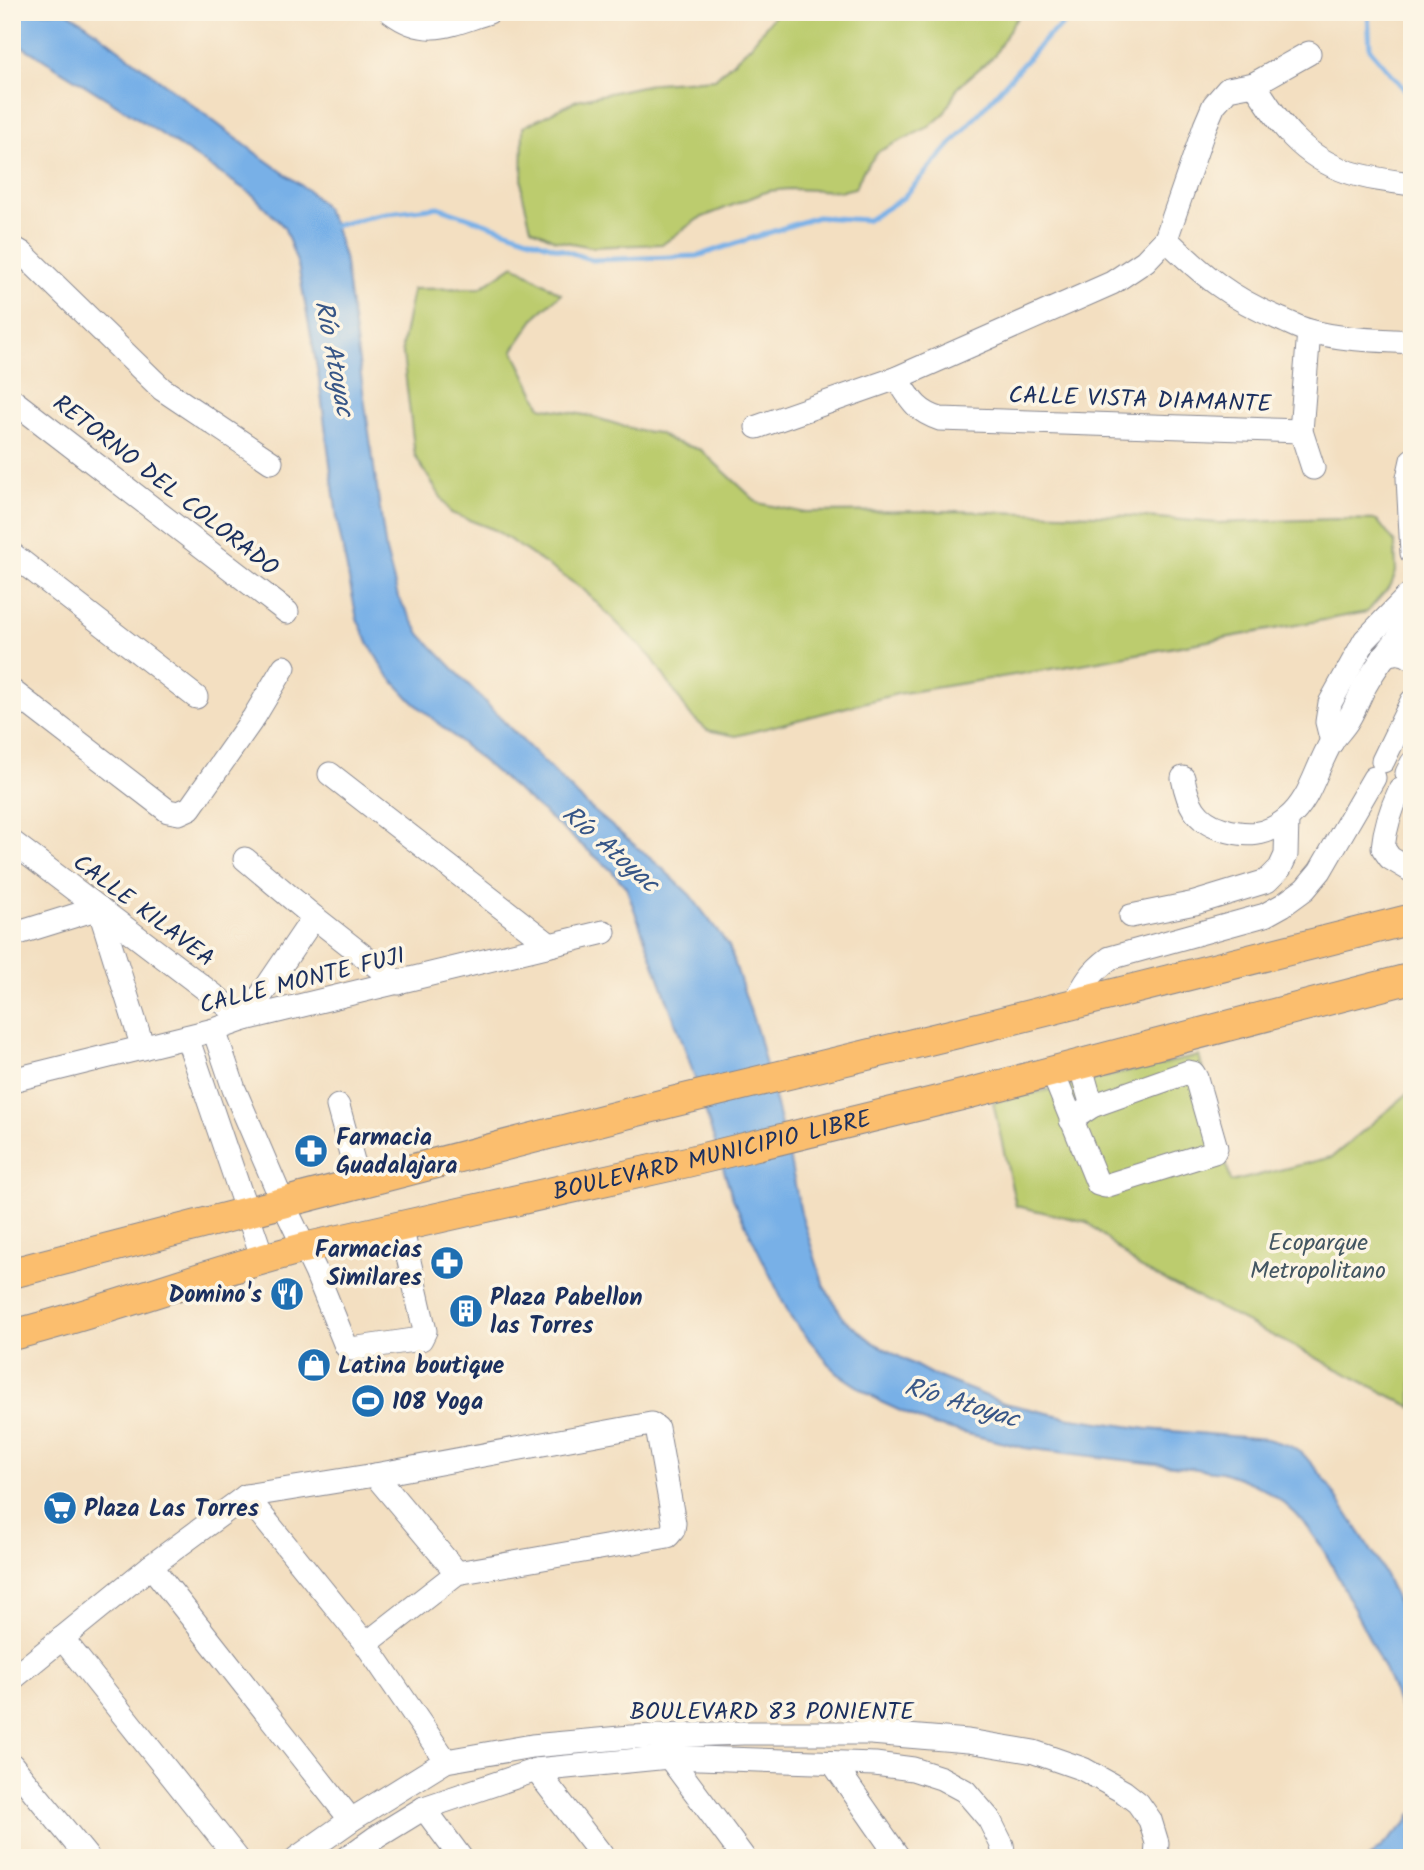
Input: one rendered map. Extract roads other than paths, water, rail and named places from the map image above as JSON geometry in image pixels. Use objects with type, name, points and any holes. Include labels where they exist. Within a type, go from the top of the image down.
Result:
[{"type":"main road","points":[[12,1273],[671,1102],[1412,919]]},
{"type":"main road","name":"BOULEVARD MUNICIPIO LIBRE","points":[[12,1335],[304,1248],[687,1162],[970,1093],[1412,978]]},
{"type":"street","points":[[391,12],[418,27],[440,27],[489,12]]},
{"type":"street","points":[[757,427],[897,378],[1112,283],[1145,261],[1166,239],[1214,105],[1228,89],[1254,84],[1309,53]]},
{"type":"street","points":[[1254,84],[1292,136],[1321,159],[1338,169],[1365,178],[1412,184]]},
{"type":"street","points":[[1166,239],[1229,294],[1258,310],[1309,331],[1353,338],[1412,342]]},
{"type":"street","points":[[12,247],[22,253],[162,389],[271,461]]},
{"type":"street","name":"CALLE VISTA DIAMANTE","points":[[897,378],[915,406],[926,415],[940,419],[1301,431],[1309,331]]},
{"type":"street","name":"RETORNO DEL COLORADO","points":[[12,401],[287,612]]},
{"type":"street","points":[[1301,431],[1313,468]]},
{"type":"street","points":[[1412,460],[1408,478],[1412,553]]},
{"type":"street","points":[[12,554],[196,697]]},
{"type":"street","points":[[1332,742],[1326,722],[1330,703],[1365,640],[1411,598]]},
{"type":"street","points":[[1182,778],[1187,798],[1196,814],[1210,825],[1249,835],[1271,830],[1301,807],[1332,742],[1348,720],[1384,656],[1412,621]]},
{"type":"street","points":[[1384,656],[1401,653],[1412,658]]},
{"type":"street","points":[[12,691],[168,811],[179,813],[190,808],[254,718],[284,667]]},
{"type":"street","points":[[1412,701],[1393,774],[1391,810],[1385,828],[1383,848],[1391,858],[1412,871]]},
{"type":"street","points":[[330,774],[550,945]]},
{"type":"street","points":[[1074,1004],[1095,969],[1110,958],[1265,915],[1283,905],[1305,889],[1393,774]]},
{"type":"street","points":[[1131,916],[1195,903],[1267,881],[1280,868],[1286,855],[1287,819]]},
{"type":"street","name":"CALLE KILAVEA","points":[[12,842],[244,1019]]},
{"type":"street","points":[[245,859],[398,983]]},
{"type":"street","points":[[12,935],[99,908],[143,1048]]},
{"type":"street","points":[[244,1019],[314,917]]},
{"type":"street","name":"CALLE MONTE FUJI","points":[[12,1080],[214,1030],[244,1019],[604,932]]},
{"type":"street","points":[[214,1030],[234,1089],[348,1348],[421,1339],[425,1331],[401,1226]]},
{"type":"street","points":[[187,1037],[263,1259]]},
{"type":"street","points":[[1066,1068],[1092,1106]]},
{"type":"street","points":[[1066,1068],[1071,1120],[1101,1186],[1216,1151],[1193,1073],[1092,1106],[1071,1120]]},
{"type":"street","points":[[338,1105],[359,1183]]},
{"type":"street","points":[[12,1679],[151,1566],[246,1496],[651,1424],[657,1428],[674,1523],[668,1536],[457,1573],[366,1644]]},
{"type":"street","points":[[375,1475],[457,1573]]},
{"type":"street","points":[[246,1496],[366,1644],[446,1761]]},
{"type":"street","points":[[151,1566],[351,1820]]},
{"type":"street","points":[[62,1639],[237,1858]]},
{"type":"street","name":"BOULEVARD 83 PONIENTE","points":[[297,1858],[351,1820],[446,1761],[533,1746],[631,1737],[743,1733],[871,1733],[968,1741],[1034,1752],[1083,1769],[1138,1803],[1150,1820],[1157,1843],[1156,1858]]},
{"type":"street","points":[[669,1757],[744,1858]]},
{"type":"street","name":"BOULEVARD 83 PONIENTE","points":[[347,1858],[424,1808],[536,1770],[669,1757],[875,1764],[913,1769],[941,1778],[965,1791],[989,1819],[1002,1846],[1004,1858]]},
{"type":"street","points":[[833,1763],[899,1858]]},
{"type":"street","points":[[12,1765],[88,1858]]},
{"type":"street","points":[[536,1770],[604,1858]]},
{"type":"street","points":[[424,1808],[461,1858]]},
{"type":"water","name":"Río Atoyac","points":[[12,12],[67,12],[309,191],[324,206],[334,225],[344,257],[386,551],[398,597],[421,635],[587,805],[690,895],[729,946],[758,1034],[801,1213],[824,1286],[844,1319],[874,1343],[931,1374],[1004,1403],[1065,1417],[1147,1429],[1267,1439],[1290,1446],[1304,1455],[1324,1478],[1380,1564],[1412,1634],[1412,1766],[1403,1717],[1376,1652],[1321,1546],[1305,1524],[1279,1499],[1253,1484],[1222,1472],[1025,1448],[931,1425],[881,1402],[837,1373],[791,1318],[733,1199],[688,1057],[626,887],[611,870],[412,701],[385,672],[357,619],[338,525],[319,379],[298,265],[284,227],[253,195],[128,112],[12,40]]},
{"type":"water","points":[[1412,1813],[1412,1858],[1369,1858],[1407,1823]]},
{"type":"waterway","points":[[329,227],[380,214],[438,207],[592,260],[697,256],[817,217],[868,220],[903,198],[1047,37],[1079,12]]},
{"type":"waterway","points":[[1368,12],[1370,49],[1404,89],[1412,90]]},
{"type":"place","name":"Farmacia Guadalajara","points":[[311,1151]]},
{"type":"place","name":"Farmacias Similares","points":[[447,1263]]},
{"type":"place","name":"Domino's","points":[[287,1294]]},
{"type":"place","name":"Plaza Pabellon las Torres","points":[[466,1311]]},
{"type":"place","name":"Latina boutique","points":[[314,1365]]},
{"type":"place","name":"108 Yoga","points":[[368,1401]]},
{"type":"place","name":"Plaza Las Torres","points":[[60,1508]]},
{"type":"park label","name":"Ecoparque Metropolitano","points":[[1318,1256]]}]
